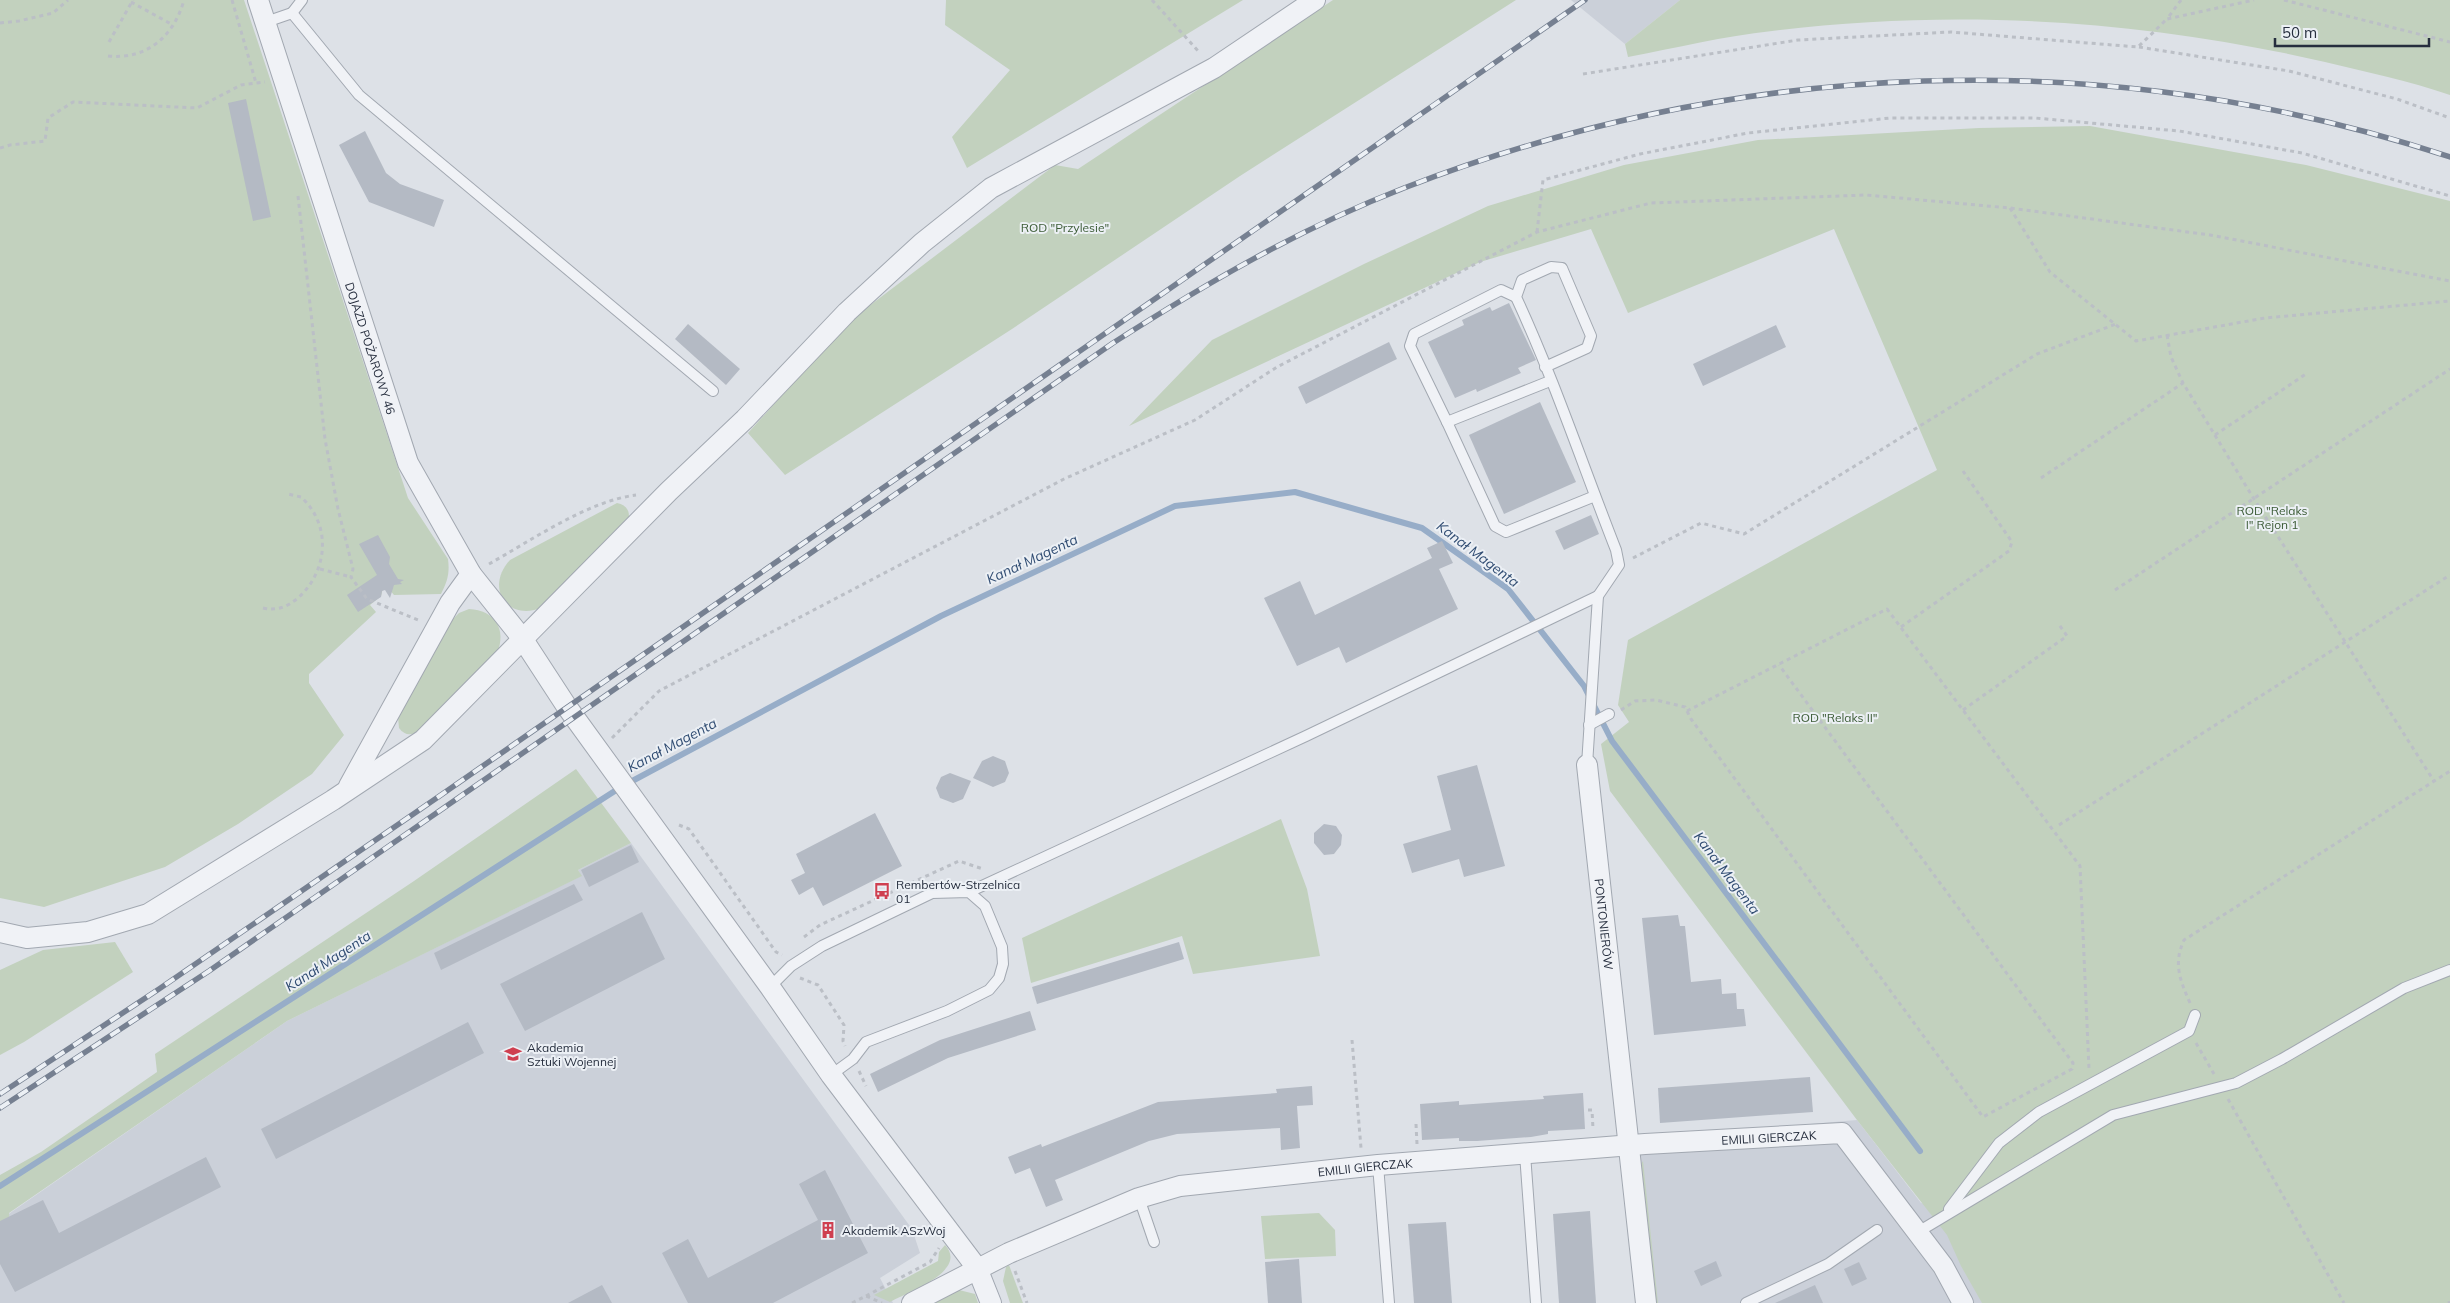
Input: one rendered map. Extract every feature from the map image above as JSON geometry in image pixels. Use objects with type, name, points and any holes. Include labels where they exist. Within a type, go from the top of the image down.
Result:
[{"type":"street","name":"DOJAZD POŻAROWY 46","points":[[258,0],[408,463],[471,574],[522,638],[599,751],[770,987],[831,1075],[977,1268],[991,1303]]},
{"type":"street","points":[[0,932],[27,938],[88,932],[148,914],[347,790],[423,740],[669,490],[745,419],[847,312],[922,243],[991,188],[1214,68],[1315,0]]},
{"type":"street","points":[[347,790],[450,604],[471,574]]},
{"type":"street","name":"PONTONIERÓW","points":[[1587,765],[1646,1303]]},
{"type":"street","name":"EMILII GIERCZAK","points":[[914,1303],[1009,1252],[1139,1198],[1180,1186],[1378,1165],[1628,1146],[1842,1133],[1918,1232]]},
{"type":"street","points":[[1918,1232],[1943,1266],[1963,1303]]},
{"type":"lane","points":[[266,22],[292,13],[302,0]]},
{"type":"lane","points":[[292,13],[359,95],[713,390]]},
{"type":"lane","points":[[770,987],[791,966],[822,946],[932,893],[969,892],[1306,736],[1598,596],[1619,565],[1616,550],[1516,297],[1522,280],[1551,267],[1562,268],[1591,336],[1587,348],[1544,367]]},
{"type":"lane","points":[[1516,297],[1502,290],[1414,334],[1410,346],[1494,526],[1506,532],[1595,496]]},
{"type":"lane","points":[[1446,422],[1550,381]]},
{"type":"lane","name":"PONTONIERÓW","points":[[1587,765],[1598,596]]},
{"type":"lane","points":[[1589,725],[1609,714]]},
{"type":"lane","points":[[831,1075],[853,1059],[866,1042],[947,1010],[989,990],[999,978],[1003,964],[1002,947],[985,906],[969,892]]},
{"type":"lane","points":[[1918,1232],[2113,1115],[2236,1082],[2282,1060],[2404,988],[2450,970]]},
{"type":"lane","points":[[1946,1214],[1999,1143],[2038,1112],[2189,1031],[2195,1015]]},
{"type":"lane","points":[[1525,1154],[1536,1303]]},
{"type":"lane","points":[[1378,1165],[1389,1303]]},
{"type":"lane","points":[[1139,1198],[1154,1242]]},
{"type":"lane","points":[[1746,1303],[1828,1264],[1877,1230]]},
{"type":"path","points":[[0,23],[19,21],[52,13],[68,0]]},
{"type":"path","points":[[108,56],[123,58],[149,50],[163,39],[174,25],[184,0]]},
{"type":"path","points":[[232,0],[256,83]]},
{"type":"path","points":[[1152,0],[1214,68]]},
{"type":"path","points":[[2138,47],[2167,18],[2180,0]]},
{"type":"path","points":[[2167,18],[2254,0]]},
{"type":"path","points":[[2284,0],[2450,42]]},
{"type":"path","points":[[109,42],[132,1],[174,25]]},
{"type":"path","points":[[1584,74],[1798,40],[1951,32],[2138,47],[2289,71],[2397,99],[2450,118]]},
{"type":"path","points":[[0,148],[45,141],[48,118],[73,102],[197,108],[241,85],[284,79]]},
{"type":"path","points":[[1537,232],[1542,180],[1640,154],[1748,133],[1890,118],[2035,118],[2179,131],[2302,153],[2450,196]]},
{"type":"path","points":[[297,192],[325,439],[338,509],[353,569],[351,577]]},
{"type":"path","points":[[599,751],[659,691],[1064,479],[1195,420],[1276,367],[1537,232],[1651,203],[1866,195],[2010,208],[2210,235],[2450,281]]},
{"type":"path","points":[[2010,208],[2050,272],[2136,341],[2274,316],[2450,301]]},
{"type":"path","points":[[1619,565],[1701,523],[1744,534],[2037,354],[2116,324]]},
{"type":"path","points":[[2167,335],[2170,357],[2183,383],[2254,499],[2434,781]]},
{"type":"path","points":[[2115,590],[2450,369]]},
{"type":"path","points":[[2215,435],[2306,374]]},
{"type":"path","points":[[2041,478],[2183,383]]},
{"type":"path","points":[[1901,627],[2009,551],[2012,542],[1963,471]]},
{"type":"path","points":[[471,574],[595,506],[622,496],[669,490]]},
{"type":"path","points":[[262,608],[279,609],[296,600],[309,586],[320,569],[323,548],[320,527],[304,500],[288,494]]},
{"type":"path","points":[[320,569],[351,577],[367,599],[437,628]]},
{"type":"path","points":[[2059,825],[2450,575]]},
{"type":"path","points":[[1687,711],[1887,609],[2080,866],[2088,1067]]},
{"type":"path","points":[[1963,710],[2067,636],[2058,623]]},
{"type":"path","points":[[1622,710],[1635,701],[1656,700],[1685,707],[1691,719],[1983,1117],[2032,1093],[2072,1069],[2074,1063],[1779,665]]},
{"type":"path","points":[[2195,1015],[2180,979],[2178,954],[2184,940],[2450,771]]},
{"type":"path","points":[[670,822],[689,829],[776,952],[782,955],[801,979],[818,985],[844,1025],[843,1041],[869,1094]]},
{"type":"path","points":[[2189,1031],[2344,1303]]},
{"type":"path","points":[[1352,1040],[1362,1153]]},
{"type":"path","points":[[2032,1093],[2033,1097]]},
{"type":"path","points":[[1588,1110],[1592,1110],[1593,1130]]},
{"type":"path","points":[[1417,1149],[1416,1124],[1418,1124]]},
{"type":"path","points":[[852,1303],[930,1262],[950,1233]]},
{"type":"path","points":[[866,1296],[882,1303]]},
{"type":"shaded area","points":[[1571,0],[1680,0],[1625,44]]},
{"type":"shaded area","name":"Akademia Sztuki Wojennej","points":[[631,843],[912,1229],[920,1253],[880,1278],[893,1303],[0,1303],[0,1220],[287,1021],[581,876],[578,870]]},
{"type":"shaded area","points":[[1857,1120],[1921,1203],[2450,1303],[1638,1303],[1620,1140]]},
{"type":"green space","points":[[0,0],[244,0],[408,498],[448,559],[449,564],[448,578],[441,594],[394,595],[388,588],[383,588],[381,596],[370,605],[376,612],[309,674],[309,683],[344,735],[312,774],[238,824],[165,867],[44,907],[0,898]]},
{"type":"green space","points":[[946,0],[1243,0],[967,168],[952,137],[1010,70],[945,25]]},
{"type":"green space","name":"ROD \"Przylesie\"","points":[[1333,0],[1516,0],[1240,176],[1012,329],[785,475],[748,433],[848,322],[1055,165],[1078,169]]},
{"type":"green space","points":[[1680,0],[2450,0],[2450,95],[2372,73],[2257,48],[2188,36],[2050,22],[1911,20],[1841,24],[1736,36],[1628,57],[1625,44]]},
{"type":"green space","points":[[2090,126],[2306,165],[2450,201],[2450,1303],[1982,1303],[1961,1266],[1947,1235],[1857,1120],[1610,791],[1601,744],[1629,722],[1618,705],[1628,640],[1937,470],[1834,229],[1628,313],[1591,229],[1480,262],[1129,426],[1212,340],[1364,264],[1488,206],[1624,165],[1758,140],[1979,128]]},
{"type":"green space","points":[[617,503],[623,505],[627,510],[629,515],[628,522],[543,607],[530,611],[510,607],[500,591],[499,581],[510,560]]},
{"type":"green space","points":[[469,609],[486,613],[496,623],[501,637],[497,653],[422,730],[412,734],[404,733],[399,728],[398,717],[451,621],[459,613]]},
{"type":"green space","points":[[576,769],[631,843],[578,870],[582,876],[287,1021],[9,1213],[11,1245],[0,1257],[0,1175],[41,1152],[157,1072],[155,1054],[414,881]]},
{"type":"green space","points":[[1281,819],[1307,889],[1320,956],[1193,974],[1182,936],[1031,983],[1022,938]]},
{"type":"green space","points":[[115,942],[133,972],[24,1042],[0,1055],[0,970],[43,950]]},
{"type":"green space","points":[[1643,1161],[1658,1303],[1653,1303],[1641,1164]]},
{"type":"green space","points":[[1319,1213],[1335,1230],[1336,1256],[1265,1259],[1261,1216]]},
{"type":"green space","points":[[945,1245],[950,1255],[949,1263],[943,1272],[933,1280],[890,1302],[874,1295],[938,1261],[939,1252]]},
{"type":"green space","points":[[1009,1265],[1023,1303],[1010,1303],[1003,1281],[1006,1267]]},
{"type":"green space","points":[[959,1290],[975,1294],[978,1303],[929,1303]]},
{"type":"building","points":[[246,99],[271,217],[253,221],[228,103]]},
{"type":"building","points":[[365,131],[386,173],[400,184],[444,200],[434,227],[369,202],[339,145]]},
{"type":"building","points":[[1509,303],[1536,360],[1518,368],[1521,373],[1477,392],[1476,389],[1455,398],[1428,342],[1464,325],[1462,320],[1490,307],[1492,311]]},
{"type":"building","points":[[688,324],[740,369],[726,385],[675,339]]},
{"type":"building","points":[[1776,325],[1786,347],[1703,386],[1693,364]]},
{"type":"building","points":[[1389,342],[1397,359],[1306,404],[1298,387]]},
{"type":"building","points":[[1540,402],[1576,482],[1504,514],[1469,435]]},
{"type":"building","points":[[1591,515],[1599,534],[1564,550],[1555,531]]},
{"type":"building","points":[[378,535],[390,557],[389,564],[398,579],[404,580],[400,582],[402,584],[394,585],[390,598],[385,590],[382,591],[381,597],[358,612],[347,595],[377,575],[359,544]]},
{"type":"building","points":[[1442,541],[1453,563],[1439,569],[1458,609],[1346,663],[1339,647],[1297,666],[1264,598],[1300,581],[1315,615],[1432,558],[1427,548]]},
{"type":"building","points":[[993,756],[1005,761],[1009,773],[1005,782],[993,787],[973,778],[982,761]]},
{"type":"building","points":[[1477,765],[1505,866],[1464,877],[1459,859],[1412,873],[1403,844],[1451,830],[1437,776]]},
{"type":"building","points":[[950,773],[971,781],[963,799],[953,803],[940,798],[936,788],[941,777]]},
{"type":"building","points":[[875,813],[902,866],[823,906],[813,887],[799,895],[791,880],[805,873],[796,854]]},
{"type":"building","points":[[1324,824],[1336,826],[1342,835],[1341,845],[1334,854],[1324,855],[1314,843],[1314,833]]},
{"type":"building","points":[[631,845],[639,862],[589,887],[581,870]]},
{"type":"building","points":[[574,884],[583,900],[441,970],[434,953]]},
{"type":"building","points":[[642,912],[665,959],[525,1031],[500,984]]},
{"type":"building","points":[[1678,915],[1680,926],[1685,926],[1691,982],[1721,979],[1722,994],[1736,993],[1737,1009],[1744,1009],[1746,1026],[1654,1035],[1642,918]]},
{"type":"building","points":[[1179,942],[1184,959],[1037,1004],[1032,987]]},
{"type":"building","points":[[1030,1011],[1036,1030],[948,1058],[878,1092],[870,1074],[940,1040]]},
{"type":"building","points":[[468,1022],[484,1053],[276,1159],[261,1129]]},
{"type":"building","points":[[1810,1077],[1813,1112],[1660,1123],[1658,1088]]},
{"type":"building","points":[[1312,1086],[1313,1105],[1297,1106],[1300,1148],[1281,1150],[1280,1128],[1177,1134],[1149,1141],[1055,1180],[1063,1200],[1046,1207],[1030,1168],[1015,1174],[1008,1157],[1041,1144],[1042,1147],[1158,1102],[1277,1093],[1276,1089]]},
{"type":"building","points":[[1583,1093],[1585,1129],[1548,1131],[1548,1134],[1531,1137],[1477,1141],[1459,1141],[1459,1138],[1422,1140],[1420,1104],[1459,1101],[1459,1105],[1544,1099],[1543,1096]]},
{"type":"building","points":[[206,1157],[221,1187],[15,1292],[0,1264],[0,1221],[43,1200],[59,1233]]},
{"type":"building","name":"Akademik ASzWoj","points":[[825,1170],[868,1253],[773,1303],[688,1303],[662,1253],[688,1239],[708,1278],[818,1220],[799,1184]]},
{"type":"building","points":[[1590,1211],[1596,1303],[1559,1303],[1553,1214]]},
{"type":"building","points":[[1446,1222],[1452,1303],[1414,1303],[1408,1224]]},
{"type":"building","points":[[1299,1259],[1302,1303],[1268,1303],[1265,1262]]},
{"type":"building","points":[[1716,1261],[1722,1276],[1701,1286],[1694,1271]]},
{"type":"building","points":[[1859,1262],[1867,1279],[1852,1286],[1844,1269]]},
{"type":"building","points":[[602,1285],[612,1303],[568,1303]]},
{"type":"building","points":[[1815,1285],[1823,1303],[1775,1303]]},
{"type":"waterway","name":"Kanał Magenta","points":[[0,1186],[621,787],[941,616],[1175,506],[1295,492],[1422,528],[1508,589],[1584,686],[1612,741],[1920,1151]]},
{"type":"railway","points":[[0,1094],[159,989],[441,795],[1585,0]]},
{"type":"railway","points":[[0,1108],[209,971],[1113,343],[1254,258],[1328,221],[1404,188],[1531,145],[1661,112],[1792,91],[1924,81],[2056,82],[2189,95],[2320,120],[2450,157]]},
{"type":"place","name":"Rembertów-Strzelnica 01","points":[[882,891]]},
{"type":"place","name":"Akademia Sztuki Wojennej","points":[[513,1054]]},
{"type":"place","name":"Akademik ASzWoj","points":[[828,1230]]},
{"type":"park label","name":"ROD \"Relaks I\" Rejon 1","points":[[2272,517]]},
{"type":"park label","name":"ROD \"Relaks II\"","points":[[1835,717]]}]
